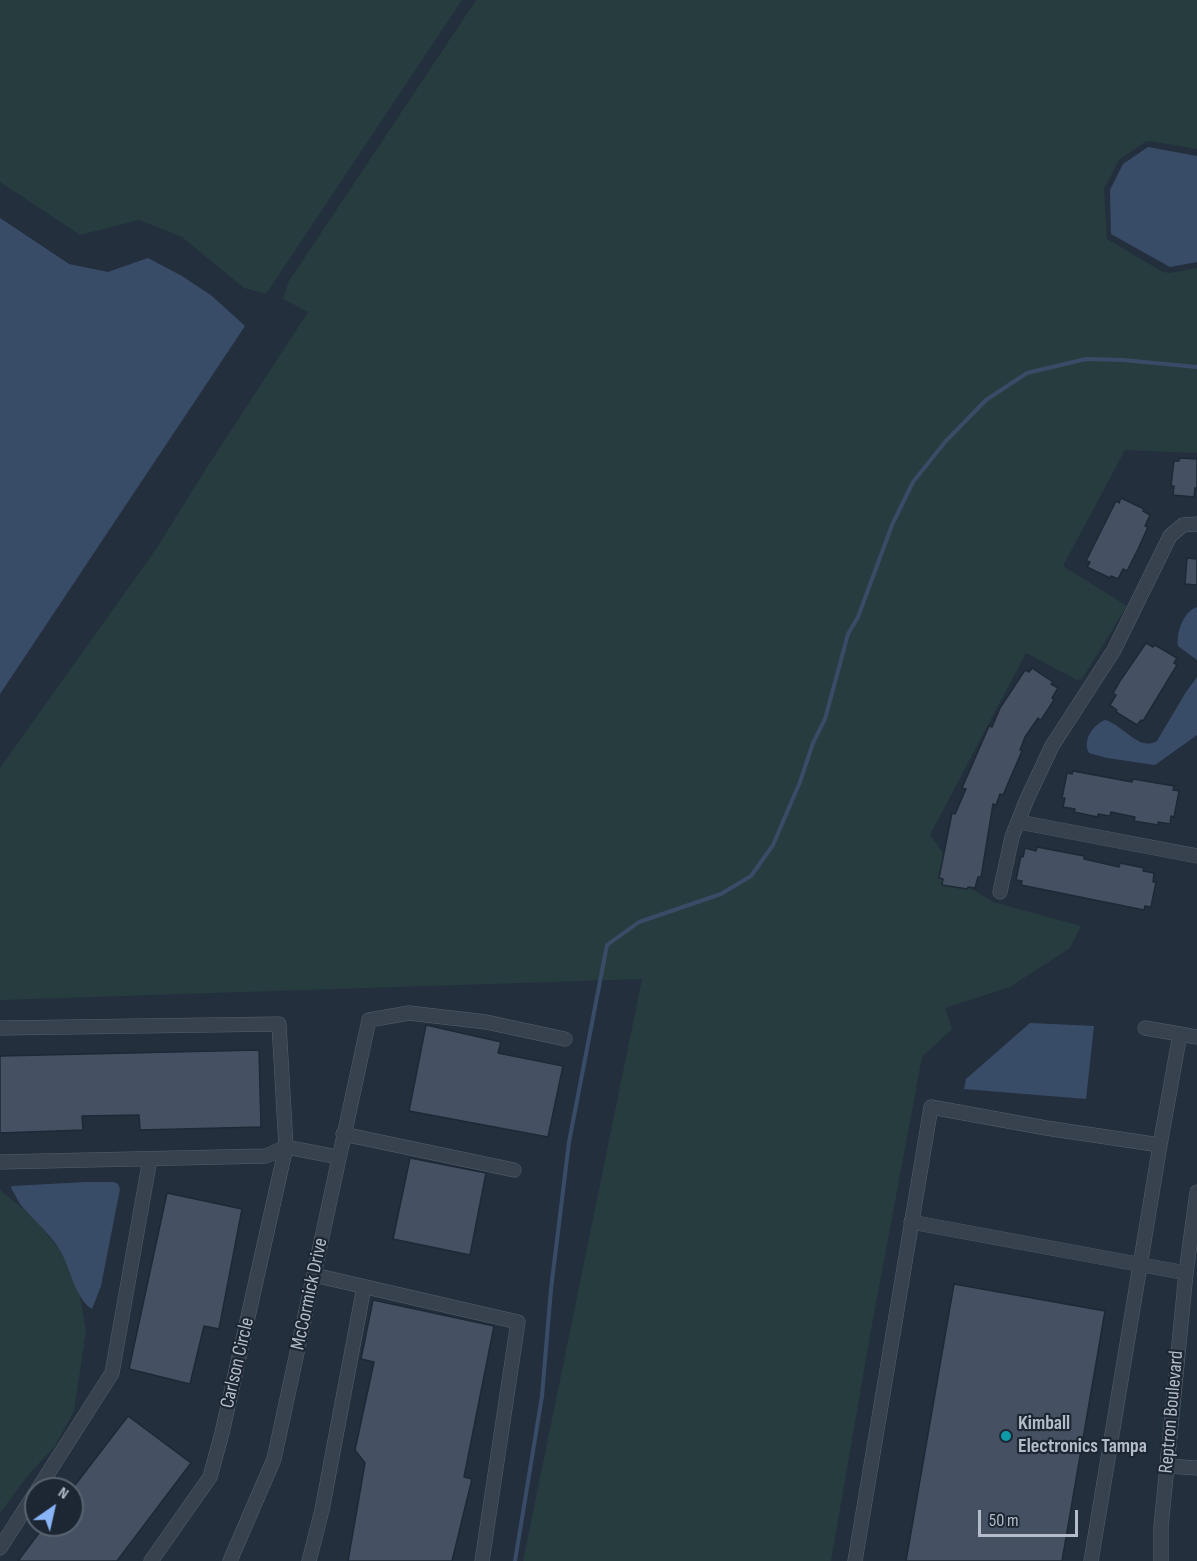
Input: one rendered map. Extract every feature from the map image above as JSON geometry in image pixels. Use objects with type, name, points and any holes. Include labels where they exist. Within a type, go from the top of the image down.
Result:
[{"type":"street","points":[[1000,892],[1012,837],[1052,746],[1114,650],[1170,536],[1183,525],[1197,524]]},
{"type":"street","points":[[1019,822],[1197,856]]},
{"type":"street","name":"McCormick Drive","points":[[235,1560],[274,1459],[369,1020],[409,1013],[486,1022],[566,1039]]},
{"type":"street","name":"Carlson Circle","points":[[0,1028],[279,1024],[286,1148],[222,1433],[210,1477],[151,1561]]},
{"type":"street","points":[[1144,1028],[1197,1037]]},
{"type":"street","points":[[1091,1561],[1179,1034]]},
{"type":"street","points":[[855,1561],[931,1107],[1046,1128],[1161,1145]]},
{"type":"street","points":[[343,1134],[514,1170]]},
{"type":"street","points":[[0,1162],[266,1156],[286,1148],[338,1157]]},
{"type":"street","points":[[45,1477],[112,1373],[150,1159]]},
{"type":"street","name":"Reptron Boulevard","points":[[1161,1561],[1161,1527],[1186,1273],[1197,1192]]},
{"type":"street","points":[[911,1222],[1186,1273]]},
{"type":"street","points":[[314,1275],[518,1322],[482,1561]]},
{"type":"street","points":[[309,1561],[322,1510],[364,1287]]},
{"type":"street","points":[[1167,1466],[1197,1468]]},
{"type":"street","points":[[0,1548],[24,1510]]},
{"type":"green space","points":[[0,0],[462,0],[266,294],[244,288],[182,237],[139,220],[80,235],[0,182]]},
{"type":"green space","points":[[476,0],[1197,0],[1197,149],[1145,142],[1119,160],[1104,189],[1107,239],[1163,272],[1170,273],[1197,268],[1197,453],[1125,450],[1063,566],[1127,606],[1082,679],[1077,680],[1026,653],[930,835],[967,886],[993,902],[1081,926],[1070,948],[1010,987],[945,1008],[952,1029],[922,1057],[831,1561],[523,1561],[642,979],[0,1000],[0,768],[158,546],[308,312],[283,299],[289,281]]},
{"type":"green space","points":[[0,1190],[35,1219],[62,1253],[79,1291],[86,1331],[74,1411],[55,1446],[27,1477],[24,1477],[24,1481],[0,1513]]},
{"type":"water","points":[[1148,147],[1197,156],[1197,262],[1170,267],[1111,234],[1110,190],[1123,164]]},
{"type":"water","points":[[0,218],[69,264],[108,272],[148,258],[182,276],[212,296],[245,326],[0,694]]},
{"type":"water","points":[[1197,607],[1197,660],[1178,646],[1178,640],[1185,617]]},
{"type":"water","points":[[1197,677],[1197,735],[1155,765],[1089,753],[1088,738],[1096,725],[1105,720],[1144,743],[1157,741]]},
{"type":"water","points":[[1030,1023],[1094,1026],[1086,1099],[964,1089],[966,1079]]},
{"type":"water","points":[[114,1182],[120,1189],[101,1286],[92,1309],[86,1305],[78,1292],[56,1244],[22,1207],[11,1188],[12,1186]]},
{"type":"building","points":[[1179,458],[1197,459],[1197,488],[1195,488],[1194,497],[1173,495],[1174,486],[1171,486],[1174,461],[1179,461]]},
{"type":"building","points":[[1121,498],[1144,509],[1143,511],[1150,515],[1145,526],[1148,527],[1127,571],[1123,569],[1118,579],[1111,576],[1110,578],[1087,567],[1090,562],[1086,561],[1116,501],[1119,503]]},
{"type":"building","points":[[1187,558],[1197,559],[1197,585],[1185,584]]},
{"type":"building","points":[[1146,643],[1153,647],[1155,645],[1177,658],[1174,663],[1177,665],[1143,721],[1141,720],[1137,725],[1116,712],[1117,710],[1110,705],[1116,695],[1113,693]]},
{"type":"building","points":[[1032,668],[1058,688],[1052,698],[1054,700],[1041,720],[1038,718],[1025,737],[1020,750],[1022,751],[1003,795],[1000,794],[996,805],[993,804],[981,877],[978,877],[975,888],[942,885],[943,879],[939,878],[952,813],[955,814],[966,789],[962,788],[989,726],[992,727],[1000,708],[1025,670],[1029,672]]},
{"type":"building","points":[[1073,771],[1132,782],[1133,779],[1174,786],[1173,790],[1179,791],[1174,817],[1171,816],[1170,824],[1158,822],[1158,825],[1134,821],[1135,817],[1111,812],[1110,816],[1098,814],[1098,817],[1063,807],[1065,798],[1062,798],[1067,773],[1072,774]]},
{"type":"building","points":[[1037,847],[1084,856],[1084,859],[1119,867],[1120,863],[1144,868],[1143,871],[1154,873],[1153,882],[1156,882],[1151,907],[1145,906],[1144,910],[1021,885],[1022,881],[1016,880],[1021,856],[1023,857],[1025,848],[1036,851]]},
{"type":"building","points":[[426,1025],[501,1042],[498,1053],[563,1066],[548,1137],[409,1111]]},
{"type":"building","points":[[259,1050],[261,1127],[140,1130],[139,1115],[82,1116],[83,1130],[0,1133],[0,1056]]},
{"type":"building","points":[[410,1158],[486,1173],[470,1255],[393,1239]]},
{"type":"building","points":[[167,1193],[242,1209],[219,1329],[204,1326],[190,1384],[129,1369]]},
{"type":"building","name":"Kimball Electronics Tampa","points":[[954,1284],[1105,1311],[1062,1561],[906,1561]]},
{"type":"building","points":[[373,1300],[494,1326],[464,1477],[472,1479],[452,1561],[348,1561],[365,1463],[355,1450],[374,1362],[361,1359]]},
{"type":"building","points":[[128,1416],[191,1463],[117,1561],[18,1561],[36,1537],[84,1537],[84,1477],[81,1477]]},
{"type":"waterway","points":[[515,1561],[542,1396],[551,1289],[569,1142],[607,945],[639,922],[721,894],[751,876],[773,845],[800,782],[813,743],[825,719],[848,634],[858,617],[892,525],[913,482],[945,442],[986,400],[1027,373],[1086,359],[1197,367]]},
{"type":"place","name":"Kimball Electronics Tampa","points":[[1006,1436]]}]
